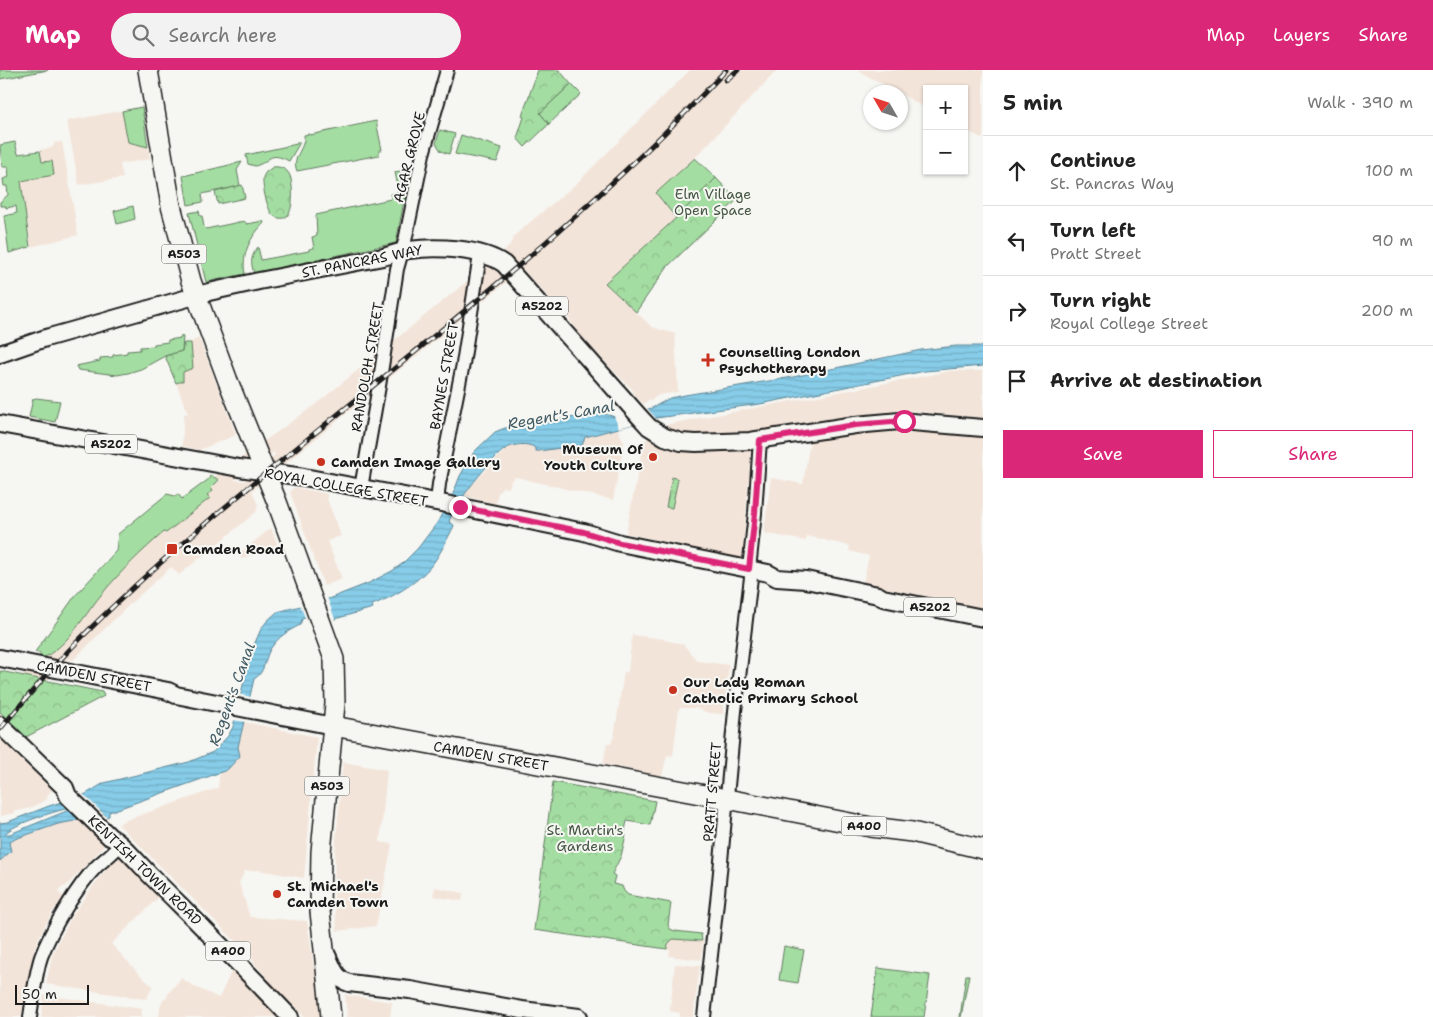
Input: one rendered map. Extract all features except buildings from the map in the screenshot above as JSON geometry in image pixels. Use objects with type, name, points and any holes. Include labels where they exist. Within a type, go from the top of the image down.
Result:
[{"type":"highway","name":"A503","points":[[148,70],[173,213],[196,296],[265,472],[334,659],[336,688],[320,886],[320,911],[331,1017]]},
{"type":"highway","name":"CAMDEN STREET","points":[[333,726],[871,827],[912,832],[983,849]]},
{"type":"main road","name":"ST. PANCRAS WAY","points":[[0,354],[46,338],[259,280],[383,257],[402,251],[439,248],[498,260],[509,270],[630,407],[653,430],[665,437],[684,442],[702,443],[760,440],[855,425],[900,421],[983,428]]},
{"type":"main road","name":"ROYAL COLLEGE STREET","points":[[0,424],[265,472],[304,477],[476,510],[584,532],[620,543],[768,573],[777,578],[806,580],[983,618]]},
{"type":"main road","name":"CAMDEN STREET","points":[[0,658],[333,726]]},
{"type":"main road","name":"KENTISH TOWN ROAD","points":[[0,725],[65,789],[68,796],[96,824],[117,842],[210,933],[290,1017]]},
{"type":"main road","name":"A503","points":[[324,948],[336,974],[342,981],[349,983],[410,990],[527,1011],[579,1017]]},
{"type":"street","name":"AGAR GROVE","points":[[402,251],[425,148],[447,70]]},
{"type":"street","name":"RANDOLPH STREET","points":[[361,488],[402,251]]},
{"type":"street","name":"BAYNES STREET","points":[[439,503],[439,484],[480,255]]},
{"type":"street","name":"PRATT STREET","points":[[704,1017],[750,569],[760,440]]},
{"type":"street","points":[[30,1017],[39,965],[51,933],[87,879],[98,865],[105,861],[117,842]]},
{"type":"shaded area","points":[[690,70],[777,70],[695,158],[656,193],[676,218],[605,283],[652,327],[675,334],[678,392],[658,395],[651,401],[649,399],[644,404],[634,395],[633,390],[587,344],[569,319],[522,269],[252,491],[258,505],[256,512],[179,575],[171,567],[73,660],[67,659],[0,735],[0,712],[22,675],[41,654],[35,652],[66,608],[116,551],[118,534],[167,494],[175,496],[178,494],[182,499],[209,479],[210,475],[214,477],[315,405],[508,248],[516,234],[575,185]],"holes":[[[274,452],[275,455],[244,481],[234,480]]]},
{"type":"shaded area","points":[[857,70],[983,70],[983,139],[968,131],[968,85],[923,85],[923,107],[908,98],[908,85],[884,85]]},
{"type":"shaded area","points":[[142,107],[150,159],[120,164],[123,178],[79,185],[67,121]]},
{"type":"shaded area","points":[[62,142],[78,235],[31,247],[21,181],[45,177],[40,150],[51,148],[54,146],[54,143]]},
{"type":"shaded area","points":[[199,338],[236,435],[199,450],[182,446],[184,414],[188,413],[176,383],[183,380],[183,372],[191,350],[191,342]]},
{"type":"shaded area","points":[[951,371],[983,371],[983,418],[913,411],[885,413],[833,423],[749,435],[691,436],[676,432],[666,426],[669,424]]},
{"type":"shaded area","points":[[617,428],[624,442],[613,500],[516,477],[511,480],[509,488],[502,487],[498,493],[496,504],[463,495],[509,447],[528,444],[539,451],[582,445],[584,437]]},
{"type":"shaded area","points":[[885,430],[925,431],[983,437],[983,609],[863,583],[869,556],[849,551],[850,546],[807,536],[806,541],[764,533],[771,478],[803,484],[810,441]]},
{"type":"shaded area","points":[[651,437],[664,444],[694,452],[751,451],[742,559],[626,533],[644,441]]},
{"type":"shaded area","points":[[294,487],[327,494],[327,499],[341,536],[327,541],[342,579],[324,586],[290,492]]},
{"type":"shaded area","points":[[271,528],[278,546],[241,559],[239,554]]},
{"type":"shaded area","name":"Our Lady Roman Catholic Primary School","points":[[632,635],[664,639],[683,644],[697,661],[729,665],[723,714],[709,713],[696,708],[679,708],[673,756],[667,755],[662,776],[603,764],[607,743],[611,744],[614,738],[624,672],[628,672]]},
{"type":"shaded area","points":[[244,722],[317,737],[304,878],[258,870],[245,871],[239,883],[250,917],[307,921],[320,1017],[305,1017],[289,1003],[264,978],[266,976],[252,958],[118,824],[218,788],[220,770],[240,756],[238,748]]},
{"type":"shaded area","points":[[0,739],[52,790],[46,797],[48,799],[30,808],[15,810],[15,813],[0,816]]},
{"type":"shaded area","points":[[343,762],[387,770],[380,842],[392,844],[376,926],[337,931],[334,897],[335,852]]},
{"type":"shaded area","points":[[81,819],[103,841],[104,846],[66,886],[60,888],[59,893],[64,897],[53,911],[34,949],[21,1017],[0,1017],[0,861],[10,851],[9,843],[15,839],[58,824]]},
{"type":"shaded area","points":[[118,856],[159,897],[111,944],[153,986],[146,999],[46,984],[53,953],[72,916],[99,878]]},
{"type":"shaded area","points":[[435,887],[463,893],[462,901],[433,896]]},
{"type":"shaded area","points":[[673,939],[703,941],[701,960],[669,956],[668,944]]},
{"type":"shaded area","points":[[675,964],[700,966],[693,1017],[680,1017],[680,1013],[670,1011]]},
{"type":"shaded area","points":[[233,968],[277,1017],[159,1017],[163,1000],[167,998],[181,978],[219,998]]},
{"type":"shaded area","points":[[44,995],[142,1009],[141,1017],[41,1017]]},
{"type":"shaded area","points":[[345,995],[392,1002],[390,1017],[347,1017]]},
{"type":"green space","points":[[0,70],[48,70],[0,79]]},
{"type":"green space","points":[[538,70],[559,70],[571,84],[540,113],[549,124],[525,147],[517,138],[524,117],[522,116]]},
{"type":"green space","points":[[571,84],[581,94],[549,124],[540,113]]},
{"type":"green space","points":[[142,107],[148,147],[128,142],[122,111]]},
{"type":"green space","points":[[376,121],[382,150],[379,150],[379,155],[297,171],[296,161],[303,144],[304,135]]},
{"type":"green space","points":[[440,130],[455,134],[449,154],[441,151],[436,143]]},
{"type":"green space","points":[[461,135],[502,148],[497,162],[455,154]]},
{"type":"green space","points":[[15,142],[18,154],[40,151],[42,162],[52,161],[54,175],[21,181],[30,247],[9,253],[4,216],[17,213],[16,206],[6,208],[6,206],[0,206],[0,202],[8,195],[7,186],[4,186],[3,179],[9,177],[8,167],[2,167],[0,145]]},
{"type":"green space","points":[[297,142],[299,144],[289,161],[273,157],[255,166],[248,164],[246,155],[297,144]]},
{"type":"green space","points":[[695,158],[716,178],[676,218],[656,193]]},
{"type":"green space","points":[[242,162],[237,170],[240,186],[202,194],[203,202],[188,205],[183,176]]},
{"type":"green space","points":[[273,167],[285,169],[291,179],[292,206],[286,217],[281,218],[272,214],[263,187],[264,175]]},
{"type":"green space","points":[[410,169],[396,243],[254,273],[252,259],[258,247],[261,260],[309,251],[309,249],[314,248],[312,237],[317,236],[316,215],[391,199],[390,194],[399,192],[395,172]]},
{"type":"green space","name":"Elm Village Open Space","points":[[716,178],[737,200],[667,267],[636,312],[605,283],[676,218]]},
{"type":"green space","points":[[242,185],[245,198],[218,204],[215,192]]},
{"type":"green space","points":[[133,206],[135,219],[117,224],[114,211]]},
{"type":"green space","points":[[199,211],[206,229],[244,221],[247,224],[263,221],[264,223],[248,246],[244,259],[245,274],[206,282],[189,213]]},
{"type":"green space","points":[[183,336],[182,351],[165,356],[141,369],[128,373],[117,375],[78,370],[76,366],[100,361],[100,358],[113,357],[113,355],[127,353],[127,351],[140,350],[140,347],[168,342],[168,340],[181,338]]},
{"type":"green space","points":[[184,343],[191,343],[193,368],[183,372],[183,381],[176,383],[165,356],[182,351]]},
{"type":"green space","points":[[33,399],[60,401],[55,422],[29,417]]},
{"type":"green space","points":[[210,475],[219,480],[211,488],[213,491],[207,495],[210,498],[166,533],[164,532],[123,570],[64,642],[46,657],[35,661],[41,654],[35,652],[75,596],[116,551],[118,534],[167,494],[175,496],[178,494],[182,499],[209,479]]},
{"type":"green space","points":[[672,477],[678,479],[672,508],[666,507]]},
{"type":"green space","points":[[0,671],[102,692],[104,696],[26,737],[0,712]]},
{"type":"green space","name":"St. Martin's Gardens","points":[[553,782],[655,801],[650,825],[627,821],[621,856],[612,874],[615,876],[613,884],[622,886],[628,895],[671,903],[668,925],[670,929],[701,934],[702,941],[673,939],[668,944],[667,949],[534,930]]},
{"type":"green space","points":[[784,946],[804,950],[798,983],[779,980]]},
{"type":"green space","points":[[878,968],[930,975],[924,1017],[871,1017]]},
{"type":"green space","points":[[966,975],[969,975],[960,1017]]},
{"type":"water","points":[[956,346],[983,346],[983,366],[925,371],[760,404],[656,418],[585,437],[582,445],[539,451],[536,451],[534,447],[524,445],[507,448],[493,460],[465,493],[449,522],[454,525],[443,548],[431,566],[418,579],[396,594],[372,605],[373,608],[335,619],[302,619],[300,625],[277,640],[269,652],[261,673],[254,679],[238,747],[240,756],[227,770],[109,812],[107,817],[100,810],[74,821],[58,824],[15,839],[9,843],[11,851],[0,861],[0,823],[8,822],[86,794],[104,783],[189,762],[213,752],[228,736],[233,727],[251,652],[261,629],[267,621],[277,612],[328,599],[369,583],[402,564],[418,548],[437,523],[474,452],[495,432],[505,428],[602,413],[615,417],[652,408],[670,398],[793,377],[921,350]],"holes":[[[74,808],[10,834],[5,834],[9,830],[36,818]]]},
{"type":"pier","points":[[646,407],[656,418],[619,428],[613,414]]},
{"type":"pier","points":[[327,597],[335,619],[329,622],[306,620],[300,605]]},
{"type":"pier","points":[[238,694],[251,697],[246,722],[232,720]]},
{"type":"pier","points":[[82,793],[107,817],[105,818],[100,813],[82,821],[61,799]]},
{"type":"railway","points":[[0,729],[69,651],[139,582],[234,500],[535,252],[633,164],[726,70]]},
{"type":"railway","points":[[726,80],[738,70]]},
{"type":"place","name":"Counselling London Psychotherapy","points":[[708,360]]},
{"type":"place","name":"Museum Of Youth Culture","points":[[653,457]]},
{"type":"place","name":"Camden Image Gallery","points":[[321,462]]},
{"type":"place","name":"Camden Road","points":[[172,549]]},
{"type":"place","name":"Our Lady Roman Catholic Primary School","points":[[673,690]]},
{"type":"place","name":"St. Michael's Camden Town","points":[[277,894]]},
{"type":"route","points":[[460,507],[584,532],[620,543],[634,544],[749,569],[760,440],[855,425],[904,421]]},
{"type":"water label","name":"Regent's Canal","points":[[561,415]]},
{"type":"water label","name":"Regent's Canal","points":[[232,694]]}]
